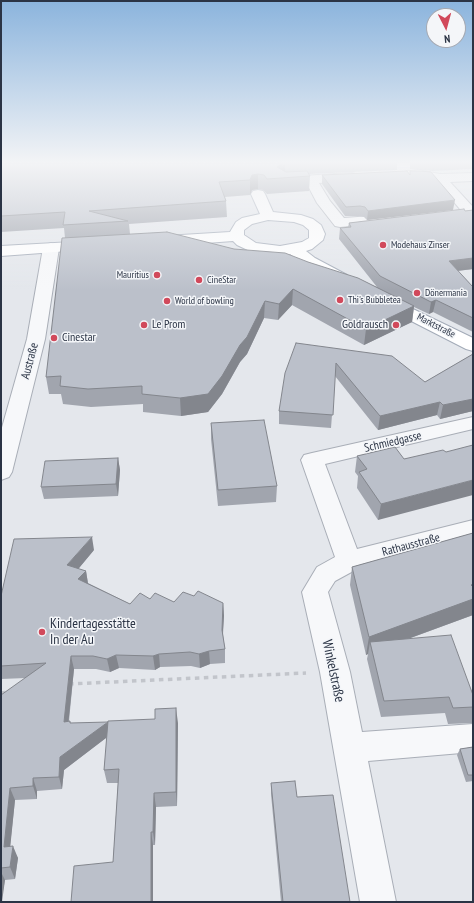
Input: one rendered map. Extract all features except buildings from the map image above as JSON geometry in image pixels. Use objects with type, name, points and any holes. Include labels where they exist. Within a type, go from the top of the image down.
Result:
[{"type":"main road","points":[[263,205],[268,216]]},
{"type":"main road","points":[[268,216],[296,218],[308,222],[316,228],[318,234],[316,240],[308,246],[295,250],[265,250],[252,247],[242,242],[237,236],[237,230],[247,221],[268,216]]},
{"type":"main road","points":[[153,242],[237,236]]},
{"type":"main road","points":[[1,251],[106,245]]},
{"type":"main road","name":"Marktstraße","points":[[295,250],[309,261],[473,345]]},
{"type":"street","points":[[325,205],[340,230],[396,224]]},
{"type":"street","points":[[458,205],[464,214]]},
{"type":"street","name":"Austraße","points":[[1,472],[36,338],[51,248]]},
{"type":"street","name":"Schmiedgasse","points":[[349,561],[312,460],[473,423]]},
{"type":"street","name":"Rathausstraße","points":[[349,561],[473,529]]},
{"type":"street","name":"Winkelstraße","points":[[349,561],[326,574],[315,592],[335,672],[378,902]]},
{"type":"street","points":[[349,748],[473,738]]},
{"type":"path","points":[[65,684],[335,672]]},
{"type":"path","points":[[1,693],[15,691]]},
{"type":"place","name":"Modehaus Zinser","points":[[383,245]]},
{"type":"place","name":"Mauritius","points":[[157,275]]},
{"type":"place","name":"CineStar","points":[[199,280]]},
{"type":"place","name":"Dönermania","points":[[417,293]]},
{"type":"place","name":"Thi's Bubbletea","points":[[340,300]]},
{"type":"place","name":"World of bowling","points":[[167,301]]},
{"type":"place","name":"Le Prom","points":[[144,325]]},
{"type":"place","name":"Goldrausch","points":[[396,325]]},
{"type":"place","name":"Cinestar","points":[[54,338]]},
{"type":"place","name":"Kindertagesstätte In der Au","points":[[42,632]]}]
